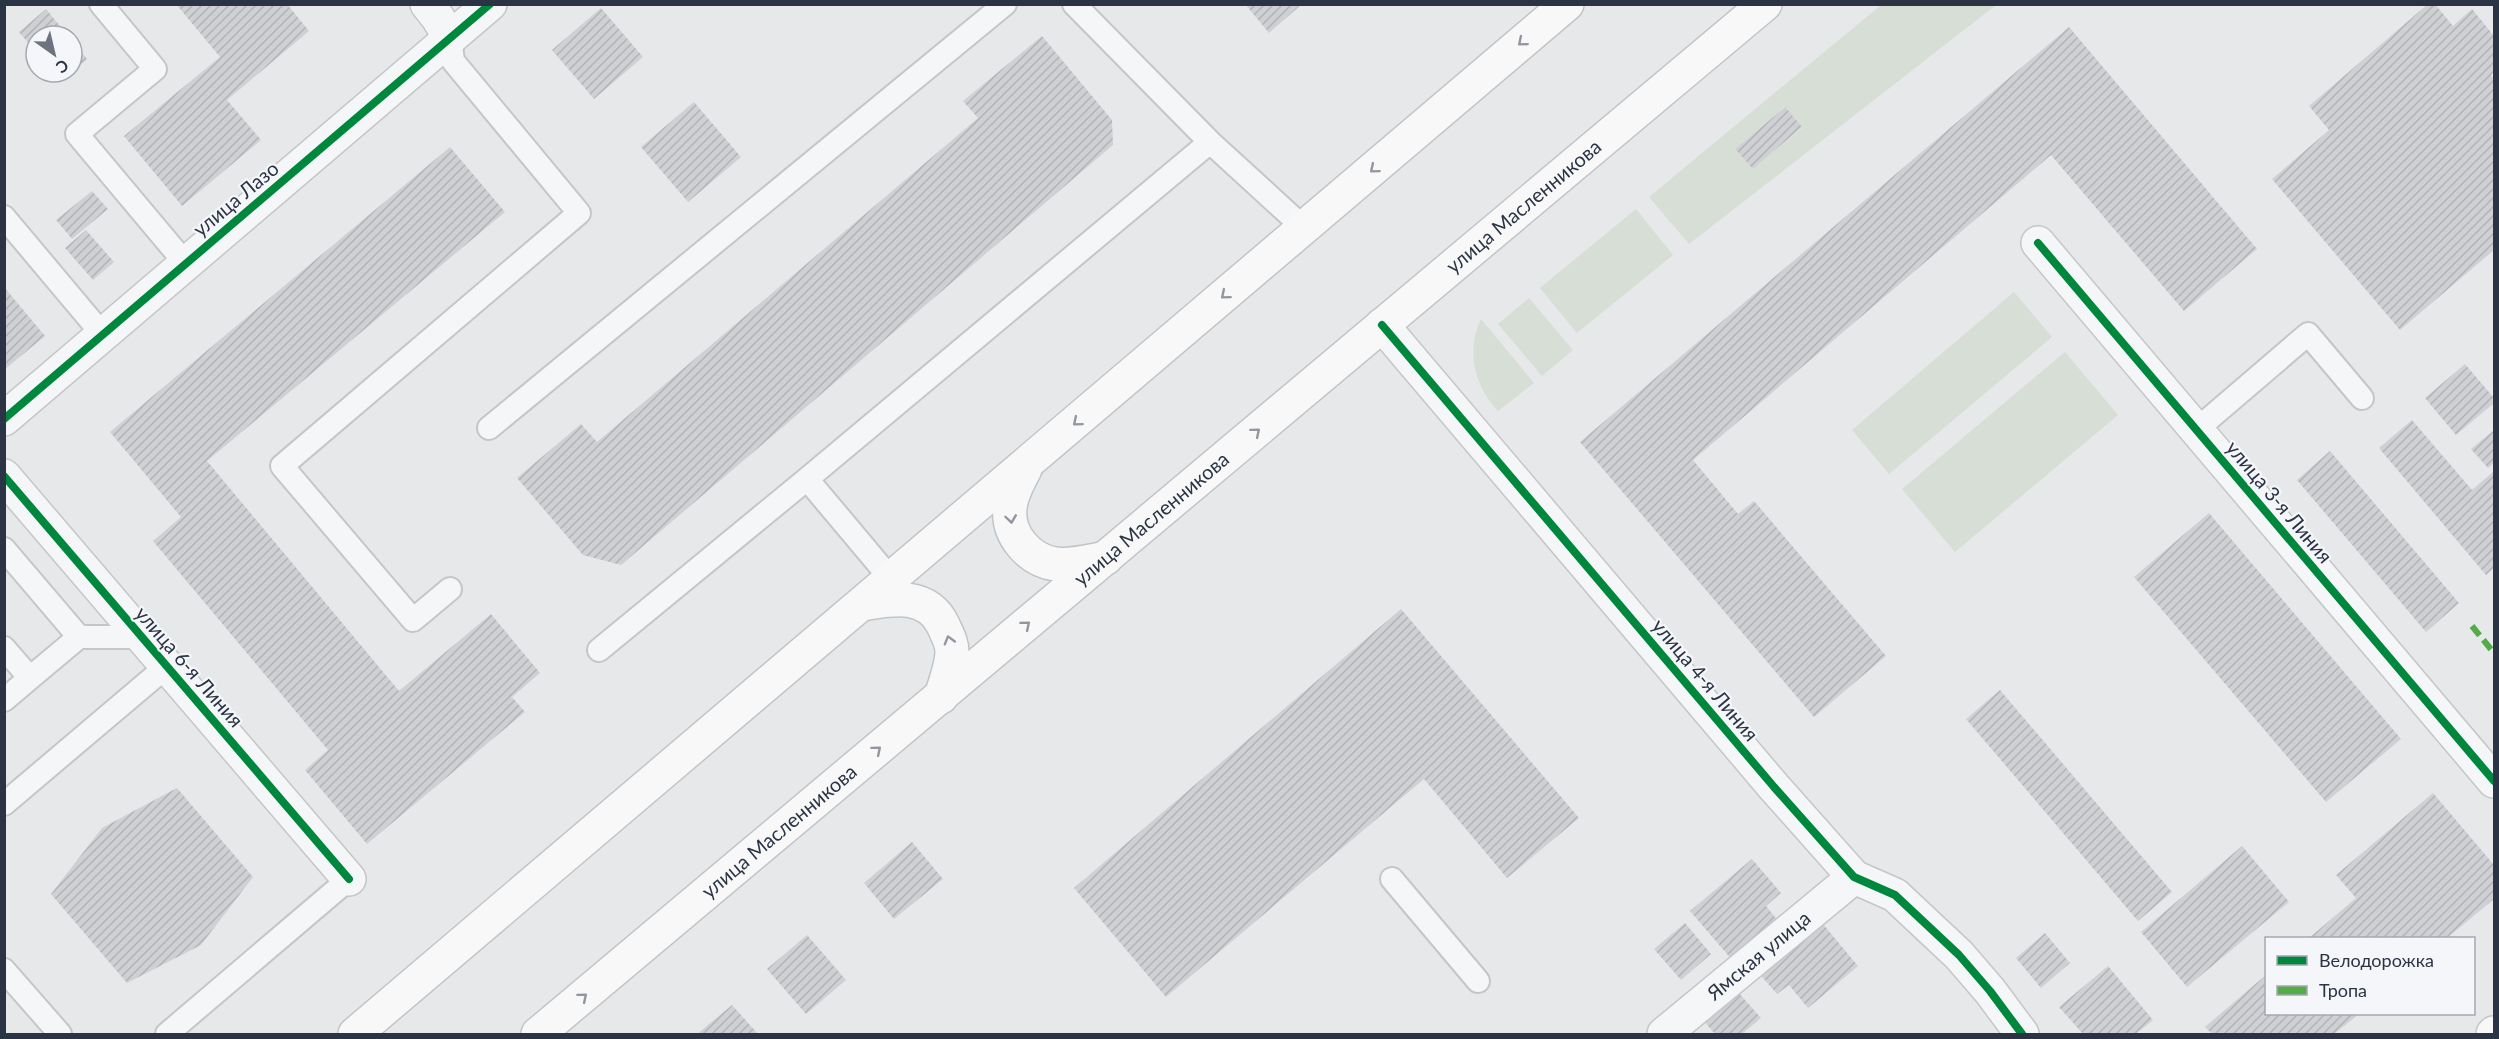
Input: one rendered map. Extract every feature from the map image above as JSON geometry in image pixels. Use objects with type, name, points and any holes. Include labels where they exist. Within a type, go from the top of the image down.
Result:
[{"type":"main road","points":[[355,1035],[1567,4]]},
{"type":"main road","name":"улица Масленникова","points":[[538,1035],[1765,4]]},
{"type":"main road","points":[[1027,464],[1014,490],[1009,509],[1013,531],[1024,548],[1041,560],[1057,564],[1081,563],[1107,558]]},
{"type":"main road","points":[[862,604],[893,598],[913,599],[929,607],[940,618],[950,639],[952,652],[941,697]]},
{"type":"street","points":[[427,4],[450,38]]},
{"type":"street","name":"улица Лазо","points":[[4,419],[490,4]]},
{"type":"street","name":"улица 3-я Линия","points":[[2038,243],[2494,781]]},
{"type":"street","name":"улица 4-я Линия","points":[[1382,325],[1739,746],[1854,877],[1895,895],[1959,955],[1990,991],[2022,1035]]},
{"type":"street","name":"улица 6-я Линия","points":[[4,476],[349,879]]},
{"type":"street","name":"Ямская улица","points":[[1664,1035],[1854,877]]},
{"type":"lane","points":[[101,4],[155,69],[77,134],[186,264]]},
{"type":"lane","points":[[489,428],[1005,4]]},
{"type":"lane","points":[[1074,4],[1210,142],[1304,228]]},
{"type":"lane","points":[[450,38],[453,61],[579,213],[282,466],[413,620],[450,589]]},
{"type":"lane","points":[[599,650],[1210,142]]},
{"type":"lane","points":[[4,217],[103,335]]},
{"type":"lane","points":[[2196,430],[2308,334],[2362,398]]},
{"type":"lane","points":[[807,479],[891,579]]},
{"type":"lane","points":[[4,549],[79,637]]},
{"type":"lane","points":[[4,700],[79,637],[142,637]]},
{"type":"lane","points":[[4,648],[30,678]]},
{"type":"lane","points":[[4,804],[167,666]]},
{"type":"lane","points":[[166,1035],[349,879]]},
{"type":"lane","points":[[1392,879],[1478,981]]},
{"type":"lane","points":[[4,970],[60,1035]]},
{"type":"shaded area","points":[[1881,5],[1996,5],[1689,244],[1649,197]],"holes":[[[1784,107],[1802,128],[1753,169],[1735,149]]]},
{"type":"shaded area","points":[[1636,209],[1673,255],[1577,333],[1540,288]]},
{"type":"shaded area","points":[[2014,292],[2052,337],[1889,474],[1852,430]]},
{"type":"shaded area","points":[[1529,298],[1573,350],[1542,376],[1498,324]]},
{"type":"shaded area","points":[[1481,319],[1534,383],[1498,411],[1483,391],[1475,368],[1474,343]]},
{"type":"shaded area","points":[[2065,352],[2118,415],[1955,552],[1902,489]]},
{"type":"building","points":[[176,4],[287,4],[309,31],[227,100],[261,140],[182,206],[124,136],[220,57]]},
{"type":"building","points":[[1245,4],[1302,4],[1269,33]]},
{"type":"building","points":[[2428,4],[2435,4],[2453,26],[2472,9],[2494,36],[2494,72],[2491,75],[2494,79],[2494,250],[2400,330],[2272,179],[2329,130],[2309,106]]},
{"type":"building","points":[[601,8],[643,57],[594,99],[552,50]]},
{"type":"building","points":[[46,9],[58,24],[28,24]]},
{"type":"building","points":[[2069,27],[2257,249],[2184,311],[2051,155],[1693,460],[1738,514],[1754,501],[1886,656],[1814,717],[1580,442]]},
{"type":"building","points":[[24,28],[24,38],[19,32]]},
{"type":"building","points":[[1042,36],[1112,120],[1113,145],[621,565],[583,555],[517,478],[581,424],[597,442],[978,118],[963,101]]},
{"type":"building","points":[[694,102],[741,157],[688,202],[641,147]]},
{"type":"building","points":[[1785,107],[1802,127],[1753,169],[1735,149]]},
{"type":"building","points":[[450,147],[505,212],[207,461],[399,691],[491,614],[540,673],[512,697],[525,712],[367,844],[305,770],[328,750],[153,541],[181,517],[110,432]]},
{"type":"building","points":[[92,191],[108,209],[72,239],[56,220]]},
{"type":"building","points":[[86,230],[114,262],[93,280],[65,248]]},
{"type":"building","points":[[4,287],[45,336],[4,370]]},
{"type":"building","points":[[2465,364],[2494,398],[2494,403],[2456,435],[2425,398]]},
{"type":"building","points":[[2412,420],[2472,490],[2494,471],[2494,568],[2486,575],[2379,448]]},
{"type":"building","points":[[2494,430],[2494,463],[2488,468],[2471,449]]},
{"type":"building","points":[[2330,451],[2459,603],[2426,632],[2297,480]]},
{"type":"building","points":[[2209,513],[2401,739],[2326,802],[2134,577]]},
{"type":"building","points":[[1401,609],[1579,818],[1507,878],[1424,779],[1166,997],[1074,888]]},
{"type":"building","points":[[2000,690],[2172,892],[2138,921],[1966,719]]},
{"type":"building","points":[[177,788],[253,877],[201,945],[127,983],[51,894],[102,828]]},
{"type":"building","points":[[2433,793],[2494,865],[2494,899],[2448,937],[2310,937],[2356,898],[2336,875]]},
{"type":"building","points":[[912,842],[943,879],[894,919],[864,883]]},
{"type":"building","points":[[2242,846],[2289,902],[2187,987],[2141,932]]},
{"type":"building","points":[[1752,859],[1781,893],[1766,906],[1779,922],[1733,961],[1690,911]]},
{"type":"building","points":[[1818,918],[1858,966],[1808,1008],[1789,985],[1777,994],[1756,970]]},
{"type":"building","points":[[1685,923],[1711,954],[1681,980],[1654,949]]},
{"type":"building","points":[[2045,933],[2070,963],[2041,988],[2016,958]]},
{"type":"building","points":[[807,935],[846,980],[806,1014],[767,969]]},
{"type":"building","points":[[2108,966],[2153,1020],[2136,1034],[2083,1034],[2059,1007]]},
{"type":"building","points":[[2265,976],[2265,1015],[2358,1015],[2334,1034],[2212,1034],[2205,1027]]},
{"type":"building","points":[[1737,991],[1761,1018],[1742,1034],[1715,1034],[1703,1020]]},
{"type":"building","points":[[732,1005],[758,1034],[697,1034]]},
{"type":"marked path","points":[[2472,626],[2494,653]]},
{"type":"cycle path","points":[[4,419],[490,4]]},
{"type":"cycle path","points":[[2038,243],[2494,781]]},
{"type":"cycle path","points":[[1382,325],[1774,787],[1854,877],[1895,895],[1959,955],[2022,1034]]},
{"type":"cycle path","points":[[4,476],[349,879]]}]
